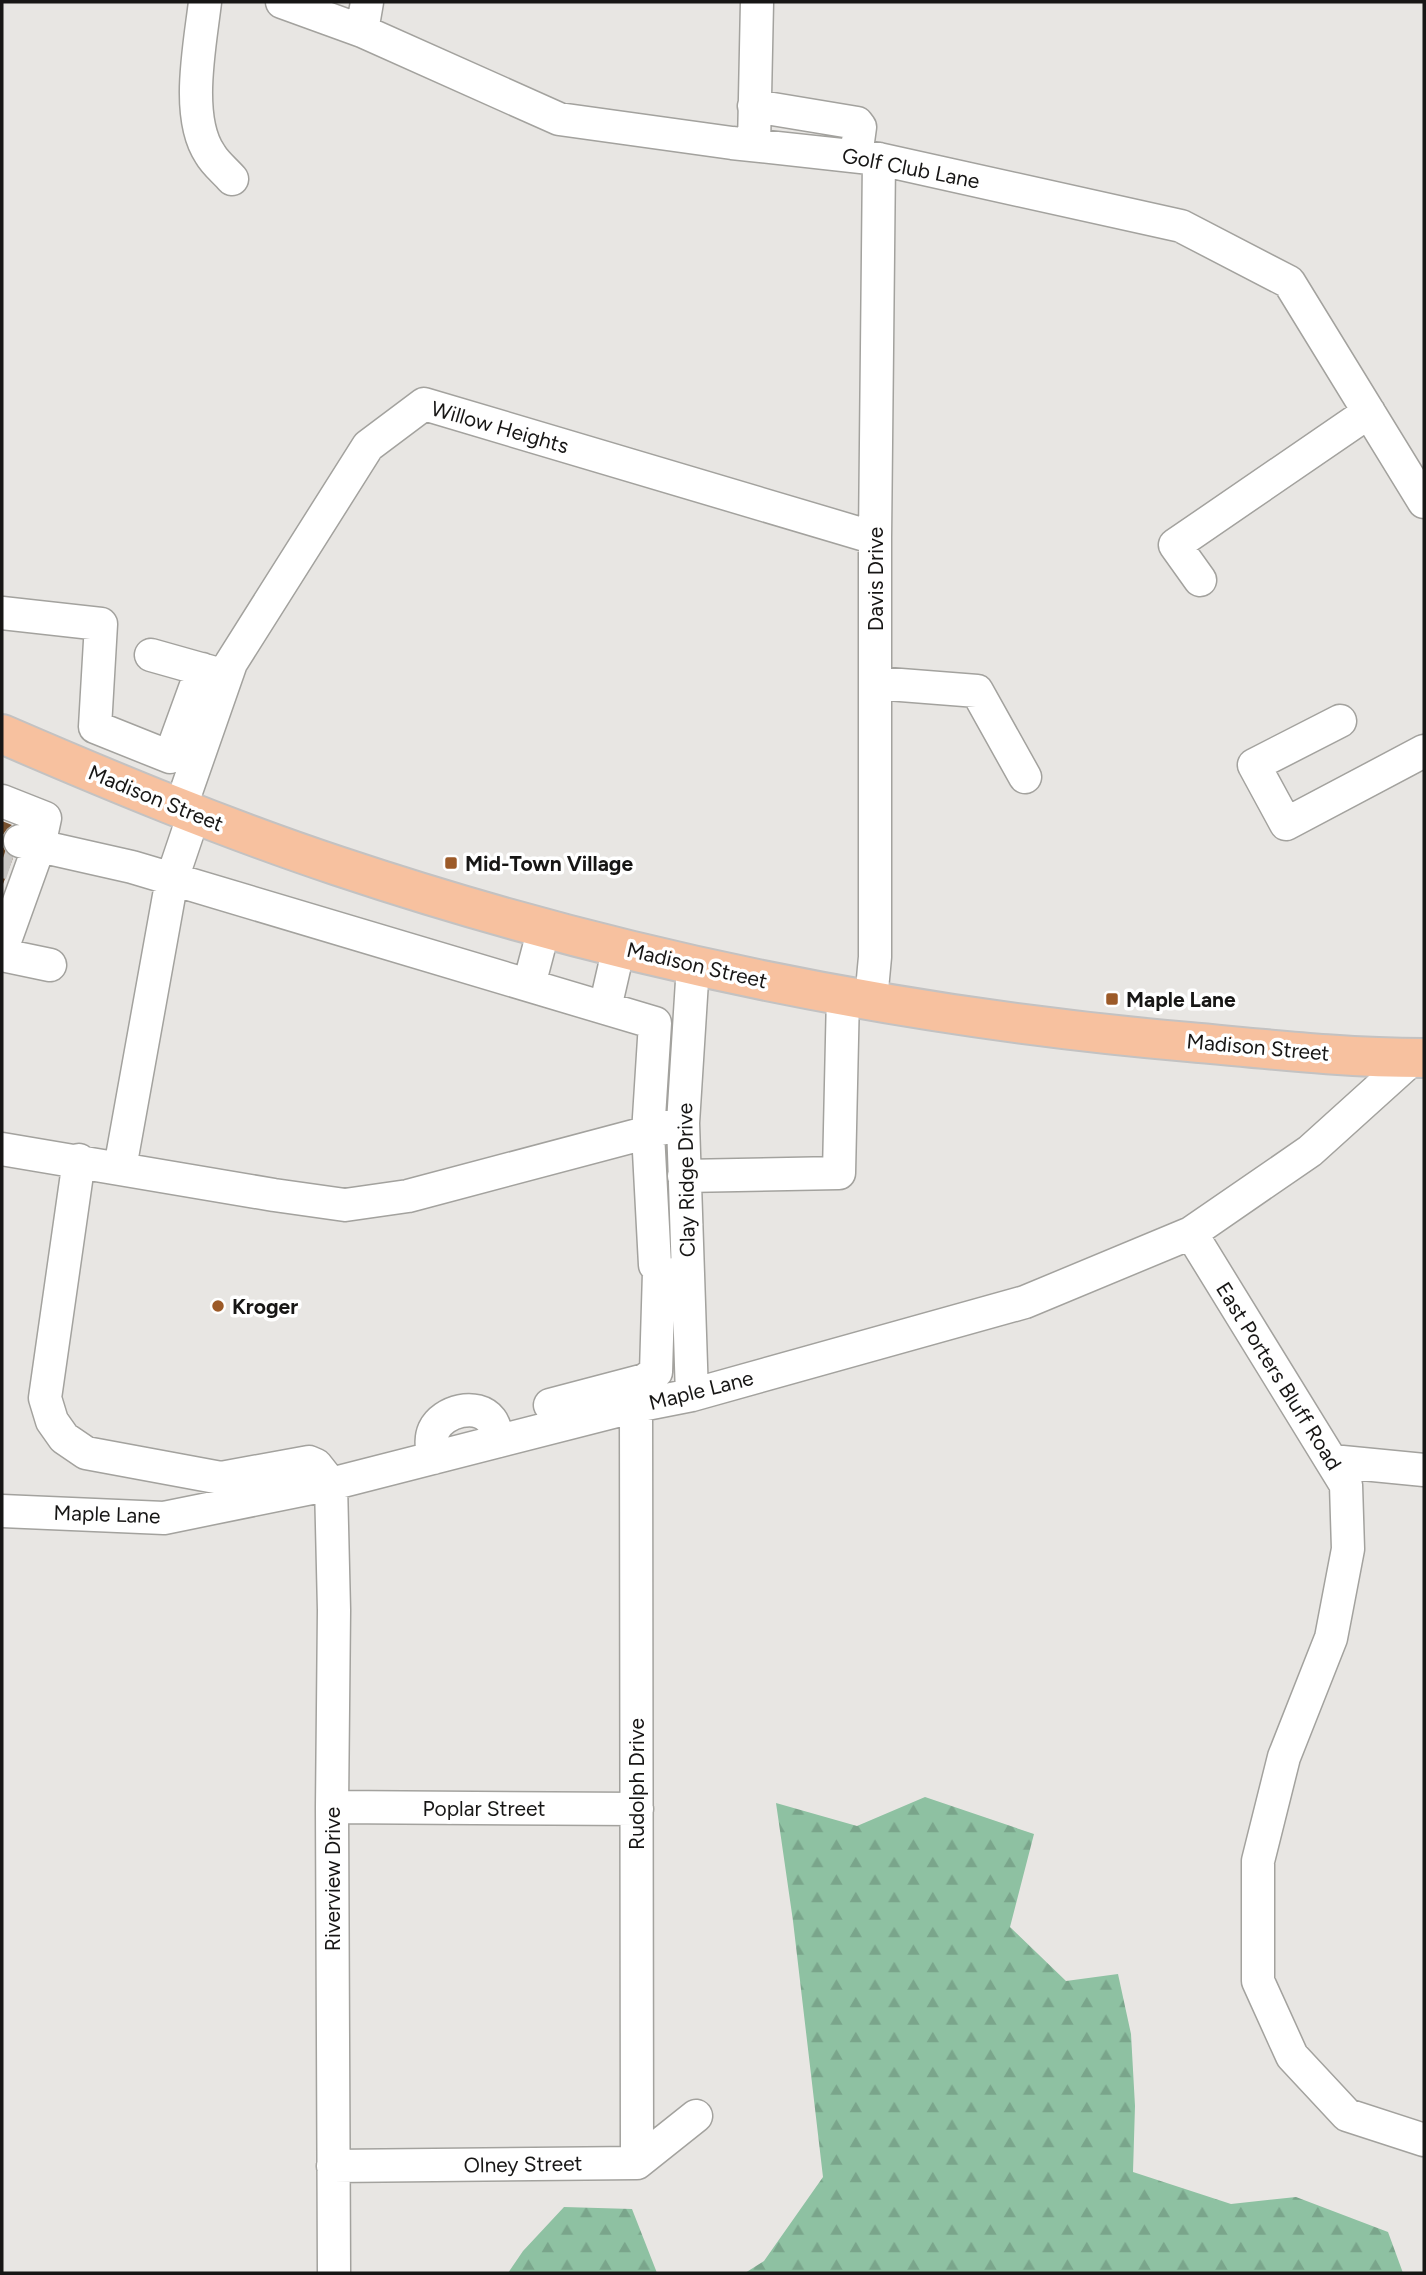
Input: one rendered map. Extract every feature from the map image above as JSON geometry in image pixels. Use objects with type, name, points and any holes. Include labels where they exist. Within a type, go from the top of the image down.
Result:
[{"type":"main road","name":"Madison Street","points":[[2,734],[187,811],[340,867],[544,928],[693,965],[857,998],[1095,1034],[1418,1058]]},
{"type":"street","points":[[205,2],[197,77],[197,121],[209,154],[232,179]]},
{"type":"street","name":"Golf Club Lane","points":[[282,2],[365,16],[559,119],[868,158],[1181,226],[1289,282],[1424,502]]},
{"type":"street","points":[[738,2],[743,144]]},
{"type":"street","points":[[743,144],[754,106],[757,2]]},
{"type":"street","name":"Davis Drive","points":[[684,1176],[839,1173],[857,998],[875,957],[875,538],[868,158],[858,123],[754,106]]},
{"type":"street","name":"Willow Heights","points":[[120,1168],[172,879],[187,811],[187,748],[214,673],[231,663],[368,446],[424,404],[875,538]]},
{"type":"street","points":[[1200,580],[1175,545],[1369,412]]},
{"type":"street","points":[[2,613],[101,624],[95,727],[80,768]]},
{"type":"street","points":[[151,655],[214,673]]},
{"type":"street","points":[[875,683],[977,691],[1025,778]]},
{"type":"street","points":[[1340,721],[1254,765],[1286,824],[1424,751]]},
{"type":"street","points":[[95,727],[170,757],[187,748]]},
{"type":"street","points":[[2,801],[46,818],[15,888]]},
{"type":"street","points":[[15,888],[132,867],[655,1023],[648,1133],[655,1265],[673,1273],[659,1327],[656,1372],[645,1380],[495,1431]]},
{"type":"street","points":[[529,985],[544,928]]},
{"type":"street","points":[[605,1008],[619,947]]},
{"type":"street","points":[[2,955],[50,965]]},
{"type":"street","name":"Clay Ridge Drive","points":[[692,1395],[673,1273],[684,1176],[682,1123],[693,965]]},
{"type":"street","name":"Maple Lane","points":[[2,1510],[164,1518],[331,1484],[433,1458],[495,1431],[692,1395],[1025,1302],[1191,1233],[1310,1150],[1418,1058]]},
{"type":"street","points":[[2,1149],[345,1205],[408,1196],[682,1123]]},
{"type":"street","points":[[79,1160],[45,1398],[52,1421],[64,1438],[86,1453],[221,1478],[309,1462],[316,1465],[331,1484]]},
{"type":"street","name":"East Porters Bluff Road","points":[[1191,1233],[1346,1485],[1348,1549],[1331,1638],[1284,1756],[1258,1861],[1258,1980],[1292,2056],[1347,2115],[1424,2140]]},
{"type":"street","name":"Rudolph Drive","points":[[636,1406],[637,2163]]},
{"type":"street","points":[[1332,1461],[1424,1470]]},
{"type":"street","name":"Riverview Drive","points":[[331,1484],[334,1610],[331,1807],[334,2273]]},
{"type":"street","name":"Poplar Street","points":[[331,1807],[637,1809]]},
{"type":"street","points":[[637,2163],[696,2116]]},
{"type":"street","name":"Olney Street","points":[[333,2166],[637,2163]]},
{"type":"green space","points":[[925,1797],[1034,1834],[1010,1927],[1066,1981],[1118,1974],[1131,2034],[1135,2106],[1133,2172],[1231,2204],[1296,2197],[1388,2232],[1403,2273],[745,2273],[764,2261],[823,2177],[793,1921],[776,1803],[857,1826]]},
{"type":"green space","points":[[564,2207],[632,2209],[657,2273],[508,2273],[523,2251]]},
{"type":"building","points":[[2,821],[12,825],[2,836]]},
{"type":"building","points":[[2,845],[13,858],[3,884],[2,884]]},
{"type":"tunnel","points":[[2,861],[11,864]]},
{"type":"place","name":"Mid-Town Village","points":[[451,863]]},
{"type":"place","name":"Maple Lane","points":[[1112,999]]},
{"type":"place","name":"Kroger","points":[[218,1306]]}]
